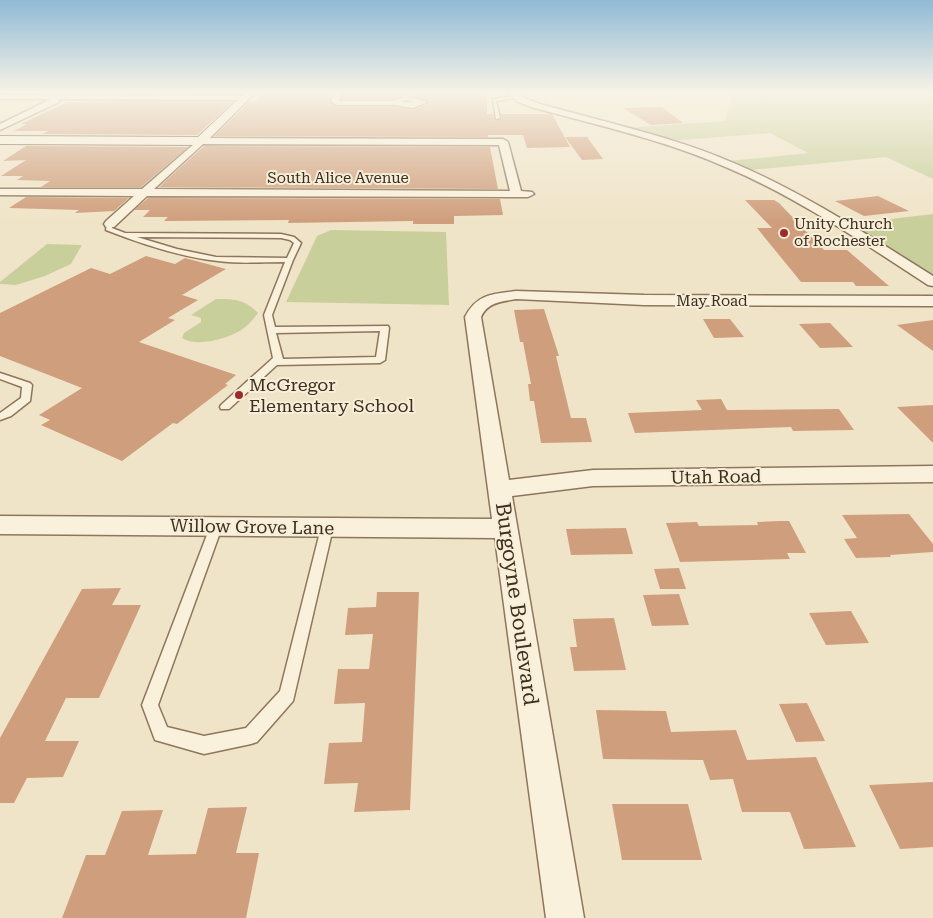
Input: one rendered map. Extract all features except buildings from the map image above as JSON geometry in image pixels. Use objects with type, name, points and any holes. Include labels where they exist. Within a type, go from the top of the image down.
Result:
[{"type":"street","points":[[110,224],[207,135]]},
{"type":"street","points":[[636,135],[694,152],[757,176],[933,282]]},
{"type":"street","points":[[0,140],[503,142],[516,194]]},
{"type":"street","name":"South Alice Avenue","points":[[0,192],[528,194]]},
{"type":"street","name":"May Road","points":[[490,299],[516,295],[644,300],[933,301]]},
{"type":"street","name":"Burgoyne Boulevard","points":[[490,299],[478,306],[473,318],[565,918]]},
{"type":"street","name":"Utah Road","points":[[500,489],[593,478],[933,474]]},
{"type":"street","name":"Willow Grove Lane","points":[[0,525],[504,529]]},
{"type":"lane","points":[[110,224],[108,229],[182,252],[217,259],[289,260]]},
{"type":"lane","points":[[125,235],[281,236],[292,238],[298,243],[289,260],[268,315],[278,359],[225,407]]},
{"type":"lane","points":[[272,330],[385,328],[380,360],[275,362]]},
{"type":"lane","points":[[0,376],[27,384],[26,399],[7,414],[0,417]]},
{"type":"lane","points":[[216,527],[150,705],[161,734],[204,745],[251,736],[287,695],[327,528]]},
{"type":"green space","points":[[649,135],[747,135],[670,141]]},
{"type":"green space","points":[[773,135],[933,135],[933,179],[886,157],[752,170],[729,161],[808,153]]},
{"type":"green space","points":[[933,214],[933,275],[849,224]]},
{"type":"green space","points":[[331,230],[446,232],[449,305],[286,302],[317,236]]},
{"type":"green space","points":[[47,244],[82,245],[71,264],[45,276],[16,285],[0,284],[0,282]]},
{"type":"green space","points":[[216,299],[244,302],[258,313],[244,328],[223,338],[196,342],[182,338],[184,333],[201,322],[201,318],[191,315]]},
{"type":"place","name":"Unity Church of Rochester","points":[[784,233]]},
{"type":"place","name":"McGregor Elementary School","points":[[239,395]]}]
